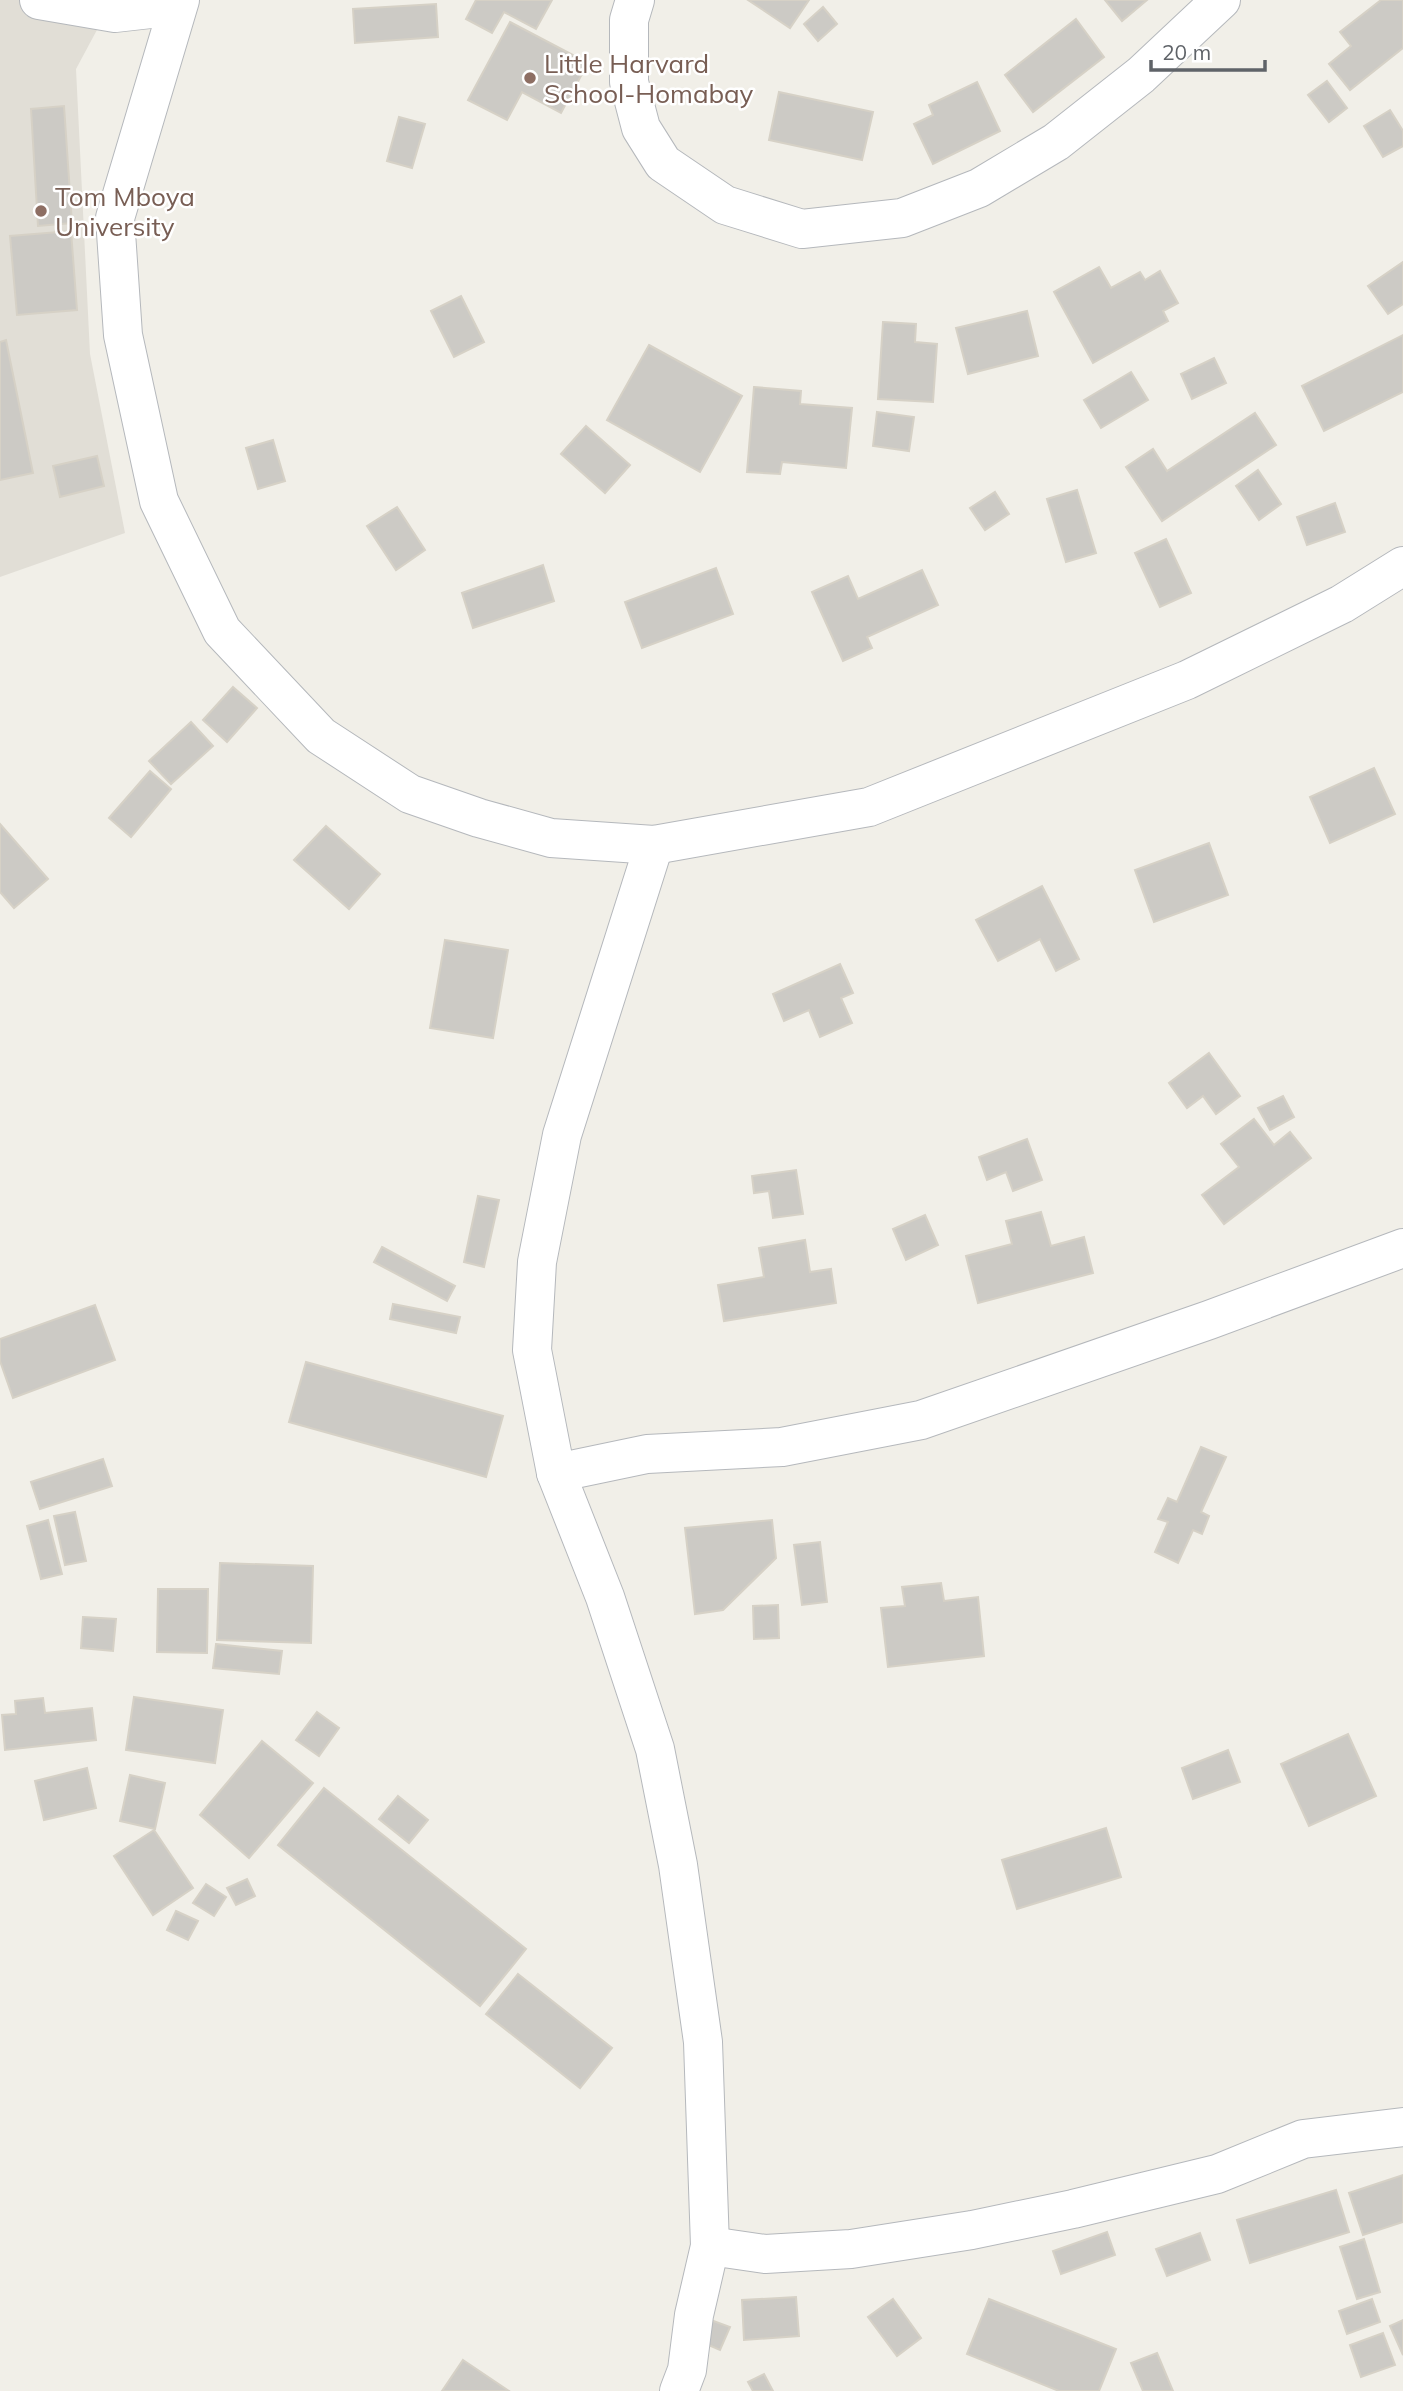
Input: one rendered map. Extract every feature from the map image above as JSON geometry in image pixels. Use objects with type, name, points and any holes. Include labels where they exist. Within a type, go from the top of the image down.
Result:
[{"type":"street","points":[[39,0],[115,13],[174,2],[115,218],[123,335],[159,501],[222,631],[321,736],[410,794],[479,818],[551,838],[654,845],[869,807],[1187,680],[1342,604],[1403,566]]},
{"type":"street","points":[[635,0],[629,20],[629,82],[641,128],[663,163],[725,205],[802,229],[902,218],[979,188],[1056,142],[1142,75],[1221,0]]},
{"type":"street","points":[[654,845],[562,1135],[537,1262],[532,1350],[556,1474],[605,1597],[655,1749],[678,1865],[703,2042],[710,2246],[694,2315],[687,2370],[680,2391]]},
{"type":"street","points":[[556,1474],[647,1454],[782,1447],[921,1419],[1209,1320],[1403,1248]]},
{"type":"street","points":[[710,2246],[765,2254],[850,2249],[972,2230],[1217,2174],[1303,2139],[1403,2127]]},
{"type":"shaded area","name":"Tom Mboya University","points":[[0,0],[113,0],[76,69],[90,354],[125,533],[0,577]]},
{"type":"building","points":[[476,0],[552,0],[536,29],[504,12],[492,33],[466,19]]},
{"type":"building","points":[[748,0],[809,0],[790,28]]},
{"type":"building","points":[[1105,0],[1147,0],[1122,21]]},
{"type":"building","points":[[1381,0],[1403,0],[1403,48],[1350,90],[1329,64],[1351,46],[1340,32]]},
{"type":"building","points":[[436,4],[438,37],[355,43],[353,9]]},
{"type":"building","points":[[823,7],[837,24],[818,41],[804,24]]},
{"type":"building","points":[[1076,19],[1104,57],[1033,112],[1005,75]]},
{"type":"building","name":"Little Harvard School-Homabay","points":[[510,22],[588,63],[561,113],[522,92],[507,120],[468,100]]},
{"type":"building","points":[[1327,81],[1347,108],[1329,122],[1308,95]]},
{"type":"building","points":[[977,82],[1000,131],[933,164],[914,124],[933,115],[929,105]]},
{"type":"building","points":[[779,92],[873,112],[862,160],[769,140]]},
{"type":"building","points":[[64,106],[72,223],[38,226],[31,109]]},
{"type":"building","points":[[1390,110],[1403,131],[1403,146],[1383,157],[1364,126]]},
{"type":"building","points":[[399,117],[425,124],[412,168],[387,161]]},
{"type":"building","points":[[71,231],[77,310],[17,315],[10,236]]},
{"type":"building","points":[[1403,262],[1403,304],[1388,314],[1368,286]]},
{"type":"building","points":[[1099,267],[1111,288],[1140,272],[1145,280],[1160,271],[1178,303],[1163,311],[1168,321],[1093,363],[1054,292]]},
{"type":"building","points":[[461,296],[484,342],[454,357],[431,311]]},
{"type":"building","points":[[1027,311],[1038,356],[968,374],[956,328]]},
{"type":"building","points":[[883,322],[916,324],[915,342],[937,344],[933,402],[878,399]]},
{"type":"building","points":[[1403,335],[1403,392],[1324,431],[1302,386]]},
{"type":"building","points":[[6,340],[33,473],[0,480],[0,342]]},
{"type":"building","points":[[649,345],[742,396],[700,472],[607,420]]},
{"type":"building","points":[[1214,358],[1226,383],[1192,399],[1181,374]]},
{"type":"building","points":[[1131,372],[1148,400],[1101,428],[1084,400]]},
{"type":"building","points":[[754,387],[801,391],[800,404],[852,408],[846,468],[782,462],[780,474],[747,472]]},
{"type":"building","points":[[877,412],[914,417],[909,451],[873,446]]},
{"type":"building","points":[[1255,413],[1276,445],[1162,521],[1126,467],[1153,449],[1167,471]]},
{"type":"building","points":[[586,426],[630,465],[605,493],[561,454]]},
{"type":"building","points":[[273,440],[285,481],[258,489],[246,448]]},
{"type":"building","points":[[97,456],[104,486],[60,497],[53,466]]},
{"type":"building","points":[[1258,470],[1281,504],[1259,520],[1236,486]]},
{"type":"building","points":[[1077,490],[1096,553],[1066,562],[1047,499]]},
{"type":"building","points":[[995,492],[1009,514],[985,530],[970,508]]},
{"type":"building","points":[[1335,503],[1345,532],[1307,545],[1297,517]]},
{"type":"building","points":[[397,507],[425,550],[396,570],[367,526]]},
{"type":"building","points":[[1166,539],[1191,593],[1160,607],[1135,553]]},
{"type":"building","points":[[543,565],[554,601],[473,628],[462,593]]},
{"type":"building","points":[[716,568],[733,614],[642,648],[625,602]]},
{"type":"building","points":[[922,570],[938,605],[867,637],[872,648],[843,661],[812,592],[848,576],[858,599]]},
{"type":"building","points":[[233,687],[257,708],[227,742],[203,720]]},
{"type":"building","points":[[191,722],[213,746],[171,784],[149,761]]},
{"type":"building","points":[[1374,768],[1395,814],[1330,843],[1310,797]]},
{"type":"building","points":[[150,771],[171,789],[131,837],[109,818]]},
{"type":"building","points":[[0,824],[48,879],[14,908],[0,892]]},
{"type":"building","points":[[326,826],[380,874],[349,909],[294,860]]},
{"type":"building","points":[[1209,843],[1228,895],[1154,922],[1135,870]]},
{"type":"building","points":[[1042,886],[1079,959],[1056,971],[1040,939],[998,961],[976,920]]},
{"type":"building","points":[[445,940],[508,950],[493,1038],[430,1028]]},
{"type":"building","points":[[840,964],[853,993],[841,998],[852,1023],[820,1037],[809,1010],[784,1021],[773,994]]},
{"type":"building","points":[[1209,1053],[1240,1096],[1216,1114],[1203,1096],[1187,1108],[1169,1083]]},
{"type":"building","points":[[1283,1096],[1294,1117],[1270,1130],[1258,1108]]},
{"type":"building","points":[[1254,1119],[1274,1145],[1290,1132],[1311,1158],[1224,1224],[1202,1195],[1239,1167],[1221,1144]]},
{"type":"building","points":[[1027,1139],[1042,1180],[1013,1191],[1006,1172],[987,1180],[979,1157]]},
{"type":"building","points":[[796,1170],[803,1214],[773,1218],[769,1191],[754,1193],[752,1176]]},
{"type":"building","points":[[478,1196],[499,1200],[484,1267],[464,1262]]},
{"type":"building","points":[[1041,1212],[1051,1246],[1084,1237],[1093,1273],[978,1303],[966,1256],[1012,1244],[1006,1221]]},
{"type":"building","points":[[925,1215],[938,1245],[906,1260],[893,1229]]},
{"type":"building","points":[[805,1240],[810,1272],[831,1269],[836,1303],[724,1321],[718,1285],[764,1277],[759,1248]]},
{"type":"building","points":[[382,1247],[455,1286],[447,1301],[374,1262]]},
{"type":"building","points":[[393,1304],[460,1317],[456,1333],[390,1319]]},
{"type":"building","points":[[95,1305],[115,1360],[13,1398],[0,1361],[0,1339]]},
{"type":"building","points":[[306,1362],[503,1416],[486,1477],[289,1422]]},
{"type":"building","points":[[1201,1447],[1226,1457],[1201,1512],[1209,1516],[1202,1534],[1193,1530],[1178,1563],[1155,1552],[1168,1522],[1158,1519],[1168,1498],[1177,1502]]},
{"type":"building","points":[[103,1459],[112,1486],[40,1509],[31,1482]]},
{"type":"building","points":[[75,1512],[86,1561],[65,1565],[54,1516]]},
{"type":"building","points":[[48,1520],[62,1574],[41,1579],[27,1526]]},
{"type":"building","points":[[772,1520],[776,1558],[723,1610],[695,1614],[685,1528]]},
{"type":"building","points":[[820,1542],[827,1602],[802,1605],[794,1545]]},
{"type":"building","points":[[220,1563],[313,1566],[311,1643],[217,1640]]},
{"type":"building","points":[[941,1583],[944,1601],[978,1597],[984,1656],[888,1667],[881,1608],[905,1606],[902,1587]]},
{"type":"building","points":[[158,1589],[208,1589],[207,1653],[157,1652]]},
{"type":"building","points":[[778,1605],[779,1638],[754,1639],[753,1606]]},
{"type":"building","points":[[83,1617],[116,1619],[113,1651],[81,1648]]},
{"type":"building","points":[[216,1644],[282,1651],[279,1674],[213,1668]]},
{"type":"building","points":[[134,1697],[223,1710],[215,1763],[126,1750]]},
{"type":"building","points":[[43,1698],[45,1713],[92,1708],[96,1740],[5,1750],[2,1715],[16,1714],[15,1701]]},
{"type":"building","points":[[317,1712],[339,1728],[319,1756],[296,1740]]},
{"type":"building","points":[[1348,1734],[1376,1796],[1309,1826],[1281,1764]]},
{"type":"building","points":[[262,1741],[313,1783],[249,1858],[200,1815]]},
{"type":"building","points":[[1228,1750],[1240,1782],[1193,1799],[1182,1768]]},
{"type":"building","points":[[87,1768],[96,1808],[44,1820],[35,1781]]},
{"type":"building","points":[[130,1775],[165,1783],[155,1829],[120,1821]]},
{"type":"building","points":[[324,1788],[526,1949],[480,2006],[278,1845]]},
{"type":"building","points":[[398,1796],[428,1820],[409,1843],[379,1819]]},
{"type":"building","points":[[1106,1828],[1121,1877],[1017,1909],[1002,1860]]},
{"type":"building","points":[[154,1830],[193,1888],[153,1915],[114,1856]]},
{"type":"building","points":[[247,1879],[255,1896],[236,1905],[227,1888]]},
{"type":"building","points":[[206,1884],[226,1897],[214,1916],[193,1903]]},
{"type":"building","points":[[176,1911],[198,1921],[188,1940],[167,1930]]},
{"type":"building","points":[[518,1974],[612,2048],[580,2088],[486,2014]]},
{"type":"building","points":[[1403,2175],[1403,2222],[1363,2235],[1349,2193]]},
{"type":"building","points":[[1336,2190],[1349,2232],[1250,2263],[1237,2220]]},
{"type":"building","points":[[1107,2232],[1115,2255],[1061,2274],[1053,2251]]},
{"type":"building","points":[[1200,2233],[1210,2260],[1167,2276],[1156,2249]]},
{"type":"building","points":[[1364,2239],[1380,2292],[1357,2299],[1340,2247]]},
{"type":"building","points":[[796,2297],[799,2336],[744,2340],[742,2300]]},
{"type":"building","points":[[893,2299],[921,2338],[897,2356],[868,2317]]},
{"type":"building","points":[[989,2299],[1116,2349],[1099,2391],[1059,2391],[967,2354]]},
{"type":"building","points":[[1372,2299],[1380,2322],[1347,2334],[1339,2311]]},
{"type":"building","points":[[708,2319],[730,2327],[720,2350],[699,2341]]},
{"type":"building","points":[[1403,2320],[1403,2355],[1390,2326]]},
{"type":"building","points":[[1383,2333],[1395,2365],[1361,2377],[1350,2345]]},
{"type":"building","points":[[1157,2353],[1173,2391],[1143,2391],[1131,2363]]},
{"type":"building","points":[[463,2360],[509,2391],[442,2391]]},
{"type":"building","points":[[764,2374],[773,2391],[753,2391],[748,2382]]},
{"type":"place","name":"Little Harvard School-Homabay","points":[[530,78]]},
{"type":"place","name":"Tom Mboya University","points":[[41,211]]}]
